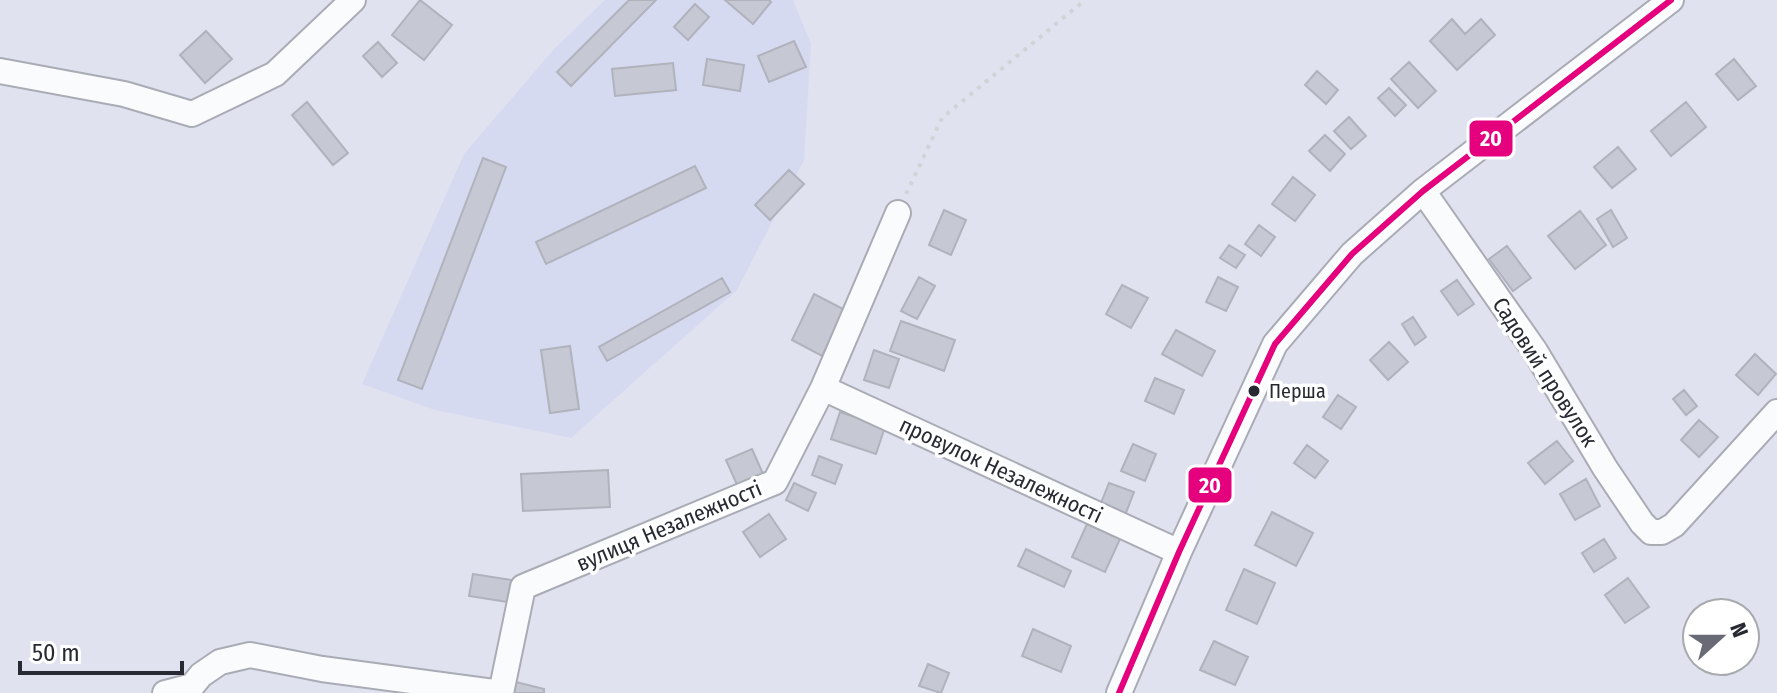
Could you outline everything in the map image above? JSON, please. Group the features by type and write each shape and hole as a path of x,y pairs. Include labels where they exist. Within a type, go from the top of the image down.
{"street":[{"path":"0,71 124,94 192,114 275,74 353,0"},
{"path":"1119,693 1179,552 1275,344 1352,254 1423,191 1671,0"},
{"name":"Садовий провулок","path":"1423,191 1535,351 1605,468 1651,532 1662,532 1674,525 1777,412"},
{"name":"вулиця Незалежності","path":"501,693 523,587 775,482 823,388 898,213"},
{"name":"провулок Незалежності","path":"823,388 1179,552"},
{"path":"165,693 193,690 201,675 220,662 250,655 322,669 501,693"}],"path":[{"path":"898,213 942,118 1085,0"}],"shaded area":[{"path":"605,0 793,0 811,44 804,160 737,290 571,438 435,410 362,384 464,154 554,49"}],"building":[{"path":"420,0 452,25 424,60 392,35"},
{"path":"629,0 656,0 571,86 557,72"},
{"path":"725,0 769,0 771,2 753,24"},
{"path":"695,4 709,17 688,40 674,27"},
{"path":"1452,19 1465,34 1481,19 1495,35 1457,70 1430,41"},
{"path":"206,31 232,59 205,83 180,55"},
{"path":"794,41 806,67 769,82 758,56"},
{"path":"378,42 397,63 382,77 363,56"},
{"path":"707,59 744,65 740,91 703,85"},
{"path":"1734,59 1756,86 1738,100 1716,74"},
{"path":"1409,62 1436,91 1418,108 1391,79"},
{"path":"673,63 676,90 615,96 612,69"},
{"path":"1317,71 1338,90 1326,104 1305,85"},
{"path":"1389,88 1406,105 1395,116 1378,98"},
{"path":"307,102 348,153 333,165 292,115"},
{"path":"1686,102 1706,127 1671,156 1651,131"},
{"path":"1349,117 1366,136 1351,149 1334,131"},
{"path":"1325,135 1345,154 1330,171 1309,151"},
{"path":"1618,147 1636,169 1612,188 1594,167"},
{"path":"483,158 506,167 422,389 398,380"},
{"path":"695,166 706,188 546,264 536,242"},
{"path":"789,170 804,184 770,220 755,205"},
{"path":"1293,177 1315,195 1295,221 1272,204"},
{"path":"944,210 966,220 951,255 929,245"},
{"path":"1611,210 1627,238 1613,247 1597,219"},
{"path":"1580,211 1606,245 1575,269 1548,236"},
{"path":"1259,225 1275,237 1261,256 1245,244"},
{"path":"1229,245 1245,255 1236,268 1220,258"},
{"path":"1507,246 1531,278 1513,291 1489,259"},
{"path":"919,277 935,286 917,319 901,311"},
{"path":"1218,277 1238,287 1226,311 1206,302"},
{"path":"722,278 730,292 607,361 599,347"},
{"path":"1457,280 1474,304 1458,315 1441,291"},
{"path":"1122,285 1148,298 1131,328 1106,314"},
{"path":"814,294 845,310 822,356 792,340"},
{"path":"1413,317 1426,337 1415,345 1402,324"},
{"path":"901,321 955,340 944,371 890,351"},
{"path":"1176,330 1215,351 1202,376 1162,354"},
{"path":"1389,342 1408,362 1388,380 1370,360"},
{"path":"570,346 579,409 550,413 541,350"},
{"path":"874,350 899,359 889,388 864,380"},
{"path":"1755,354 1776,374 1758,395 1736,375"},
{"path":"1155,378 1184,390 1174,414 1145,401"},
{"path":"1684,390 1697,406 1686,415 1673,399"},
{"path":"1338,395 1356,407 1341,429 1323,417"},
{"path":"840,412 885,427 876,454 831,439"},
{"path":"1699,420 1718,437 1699,457 1681,440"},
{"path":"1557,441 1573,461 1545,484 1528,463"},
{"path":"1133,444 1156,454 1145,481 1121,471"},
{"path":"1307,445 1328,461 1315,478 1294,463"},
{"path":"752,449 764,476 738,487 726,460"},
{"path":"819,456 842,465 835,484 812,475"},
{"path":"608,470 610,507 523,511 521,474"},
{"path":"1586,479 1600,506 1575,520 1560,494"},
{"path":"794,483 816,493 808,511 786,500"},
{"path":"1109,483 1134,492 1124,518 1099,508"},
{"path":"1272,512 1313,533 1296,566 1255,545"},
{"path":"769,514 786,539 760,557 743,532"},
{"path":"1087,524 1120,539 1105,572 1072,557"},
{"path":"1604,539 1616,558 1594,572 1582,553"},
{"path":"1026,549 1071,571 1064,587 1018,566"},
{"path":"1244,569 1275,583 1257,624 1226,610"},
{"path":"473,574 511,580 508,602 469,596"},
{"path":"1628,578 1649,607 1625,623 1605,595"},
{"path":"1033,629 1071,646 1061,672 1022,656"},
{"path":"1214,641 1248,657 1235,685 1200,670"},
{"path":"928,664 949,673 941,693 919,686"},
{"path":"516,682 544,689 544,693 513,693"}],"transit line":[{"name":"20","path":"1119,693 1179,552 1275,344 1352,254 1423,191 1671,0"}],"place":[{"name":"Перша","path":"1254,391"}]}
